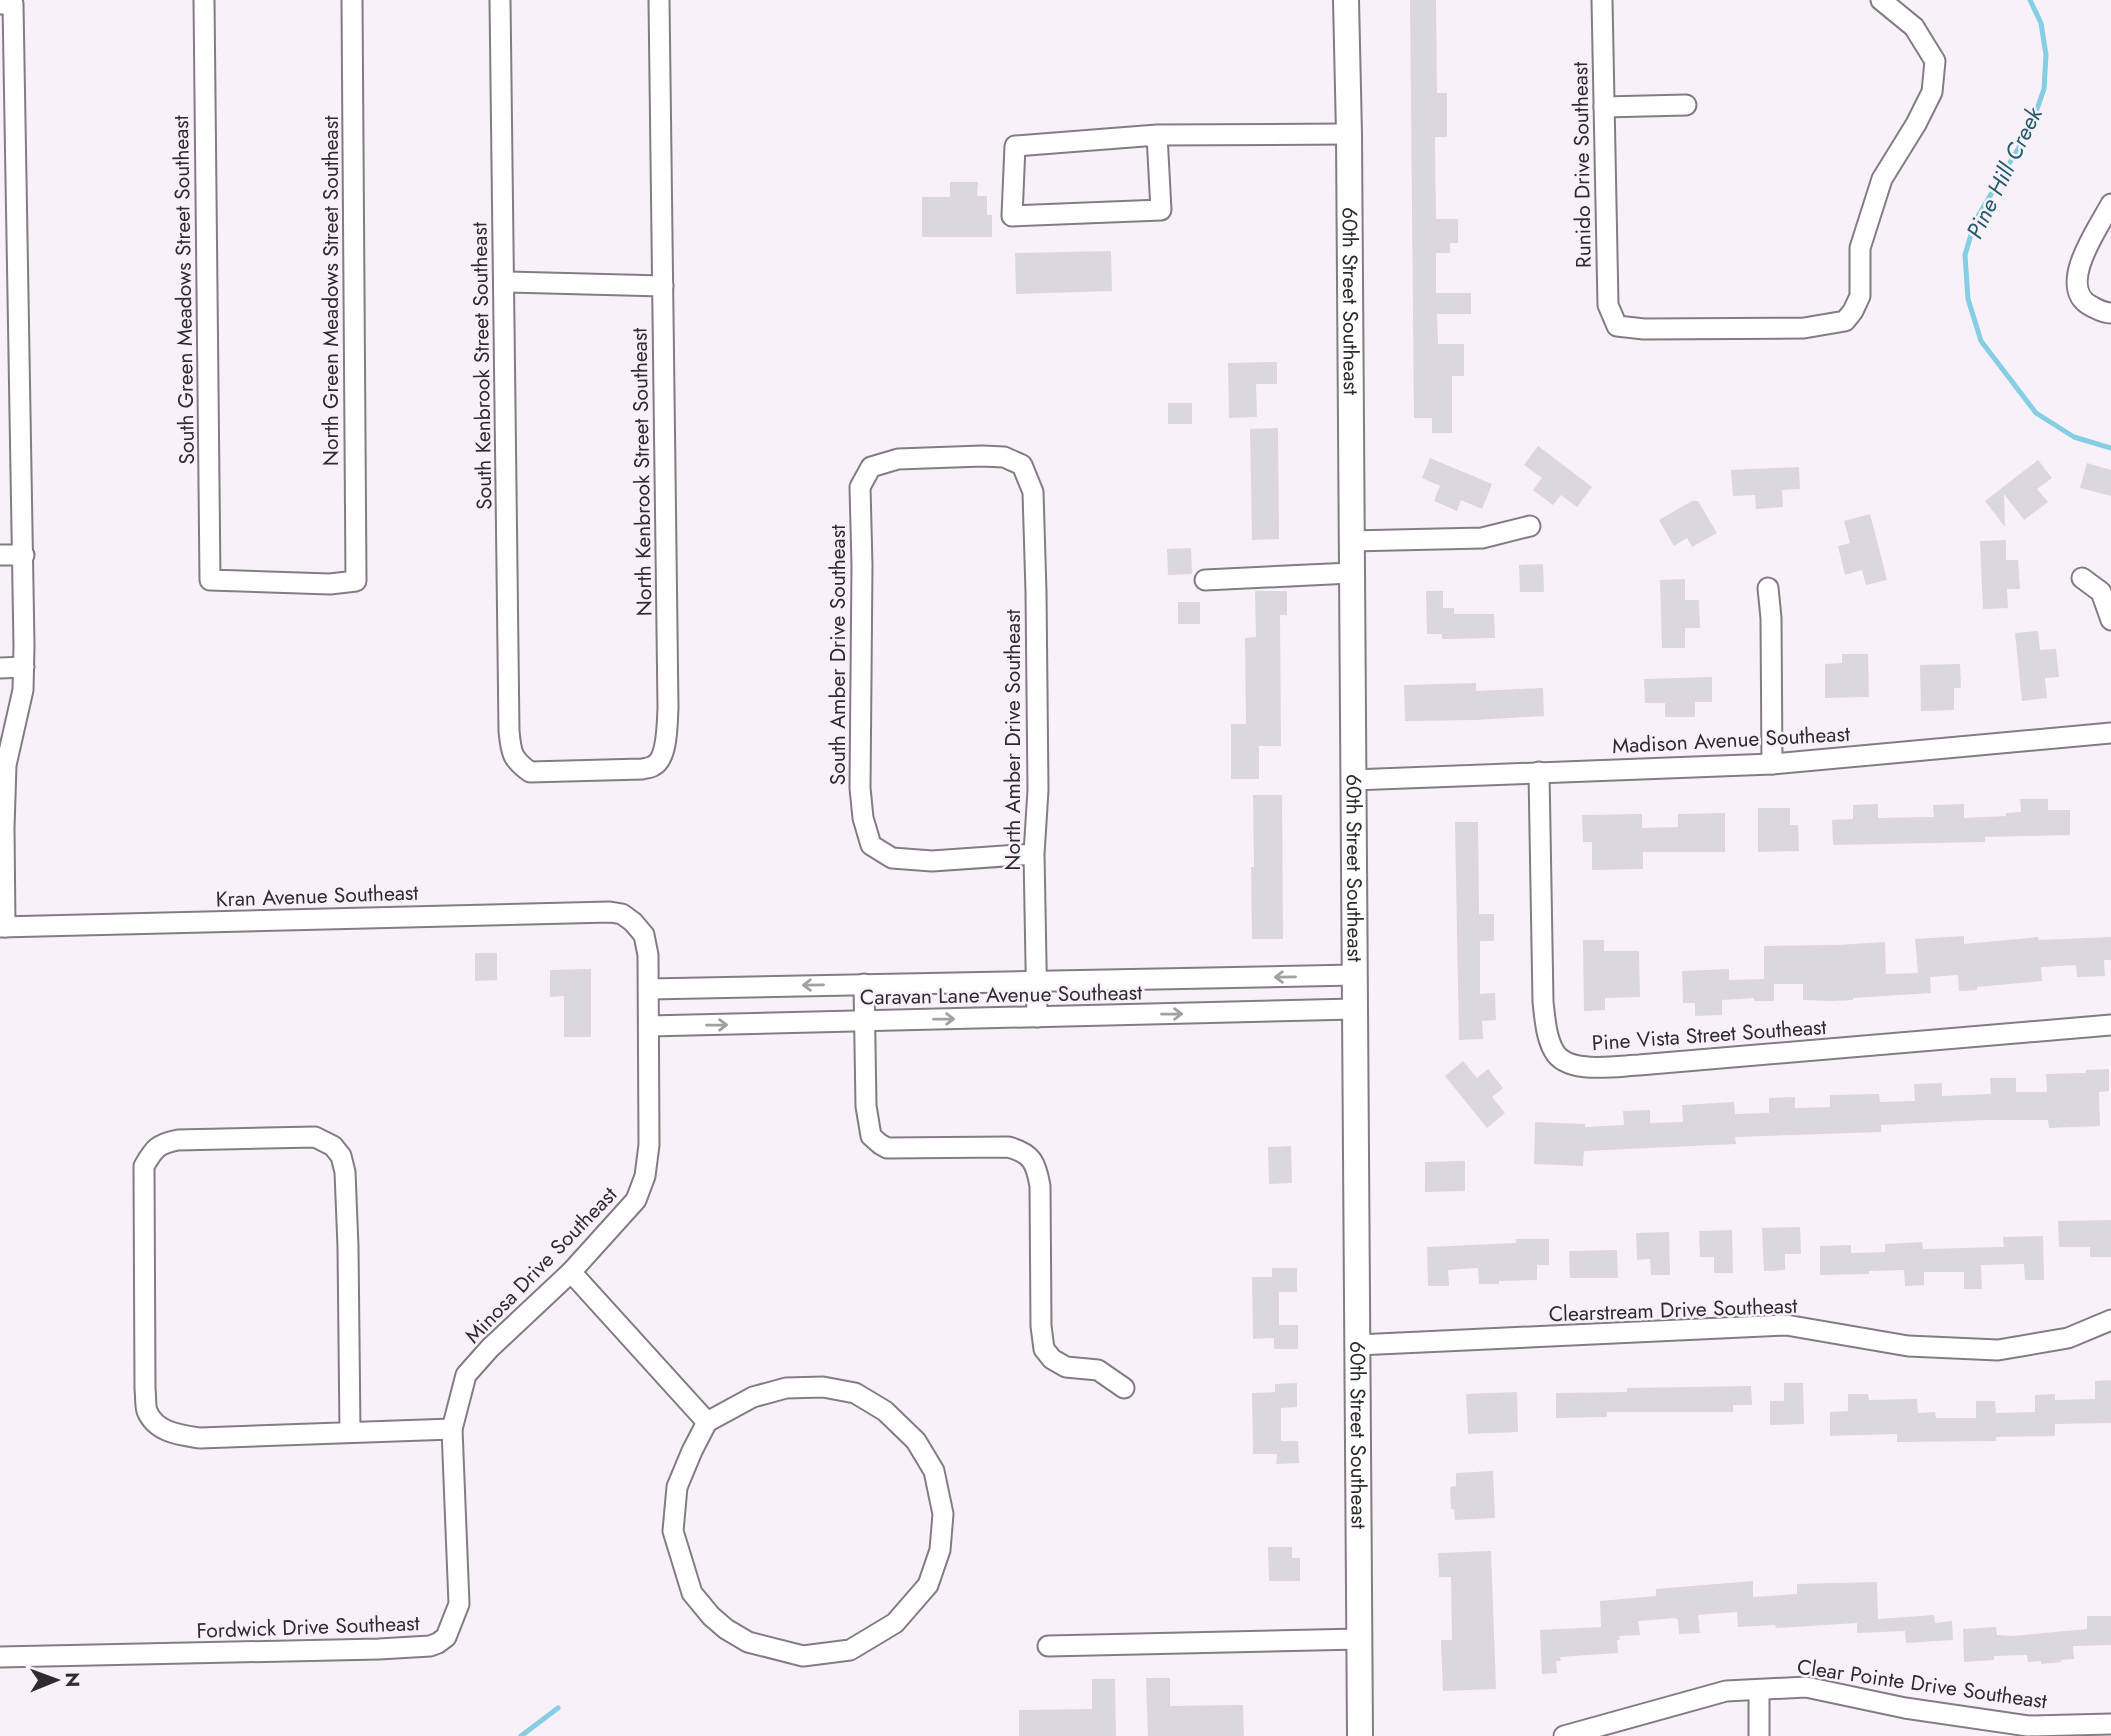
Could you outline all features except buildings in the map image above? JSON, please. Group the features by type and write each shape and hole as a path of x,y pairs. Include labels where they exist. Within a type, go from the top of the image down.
{"main road":[{"name":"60th Street Southeast","path":"1346,0 1360,1736"}],"street":[{"name":"South Green Meadows Street Southeast","path":"204,0 210,580 330,584 356,581"},
{"name":"North Green Meadows Street Southeast","path":"352,0 356,581"},
{"name":"South Kenbrook Street Southeast","path":"500,0 509,731"},
{"name":"North Kenbrook Street Southeast","path":"509,731 510,749 516,762 530,772 642,769 654,766 661,760 665,744 668,708 659,0"},
{"name":"Runido Drive Southeast","path":"1602,0 1608,305 1617,326 1644,329 1804,328 1845,321 1853,311 1860,296 1860,248 1882,179 1932,92 1935,61 1914,27 1881,0"},
{"path":"2,927 6,765 23,690 24,667 24,555 7,4"},
{"path":"1604,107 1686,105"},
{"path":"1157,135 1161,210 1012,216 1015,146 1157,135 1349,134"},
{"path":"2111,204 2081,258 2076,278 2078,292 2086,304 2111,313"},
{"path":"504,282 663,286"},
{"name":"North Amber Drive Southeast","path":"871,467 898,459 1004,457 1022,465 1033,492 1038,790 1034,854 1037,1017"},
{"name":"South Amber Drive Southeast","path":"871,467 860,487 860,788 863,818 871,845 892,858 932,861 1034,854"},
{"path":"1351,541 1482,538 1530,526"},
{"path":"0,555 24,555"},
{"path":"1205,580 1351,573"},
{"path":"2082,578 2101,592 2111,620"},
{"path":"1768,588 1771,618 1772,764"},
{"path":"0,668 24,667"},
{"name":"Madison Avenue Southeast","path":"1352,780 1772,764 2111,733"},
{"name":"Pine Vista Street Southeast","path":"1539,772 1543,1002 1548,1035 1555,1055 1574,1066 1653,1064 2111,1025"},
{"name":"Kran Avenue Southeast","path":"2,927 574,912 622,914 633,922"},
{"name":"Minosa Drive Southeast","path":"452,1429 466,1376 490,1348 571,1272 636,1200 645,1176 649,1144 648,955 644,935 633,922"},
{"name":"Caravan Lane Avenue Southeast","path":"649,989 1354,975"},
{"path":"864,984 866,1106 871,1136 887,1148 1008,1147 1020,1150 1031,1158 1037,1169 1040,1186 1041,1326 1044,1349 1052,1359 1066,1367 1098,1370 1124,1388"},
{"name":"Caravan Lane Avenue Southeast","path":"649,1026 1354,1009"},
{"path":"350,1432 348,1247 345,1172 341,1156 333,1146 315,1137 164,1142 153,1150 144,1166 145,1389 147,1411 156,1424 174,1435 200,1438 452,1429"},
{"path":"571,1272 707,1422"},
{"name":"Clearstream Drive Southeast","path":"1357,1345 1787,1325 1908,1346 1998,1350 2068,1338 2111,1320"},
{"path":"823,1387 855,1393 885,1411 916,1441 934,1471 943,1514 940,1549 928,1585 895,1623 850,1650 803,1656 748,1642 711,1616 692,1593 673,1531 677,1487 707,1422 753,1398 786,1388 823,1387"},
{"name":"Fordwick Drive Southeast","path":"0,1657 379,1649 439,1643 446,1637 459,1604 452,1429"},
{"path":"1048,1646 1359,1639"},
{"name":"Clear Pointe Drive Southeast","path":"1564,1736 1726,1691 1806,1687 1905,1708 2028,1726 2111,1724"},
{"path":"1759,1690 1759,1736"}],"waterway":[{"name":"Pine Hill Creek","path":"2030,0 2041,23 2046,55 2044,89 2030,129 1975,221 1965,255 1968,299 1981,341 2036,413 2074,437 2111,448"},
{"path":"521,1736 558,1708"}]}
